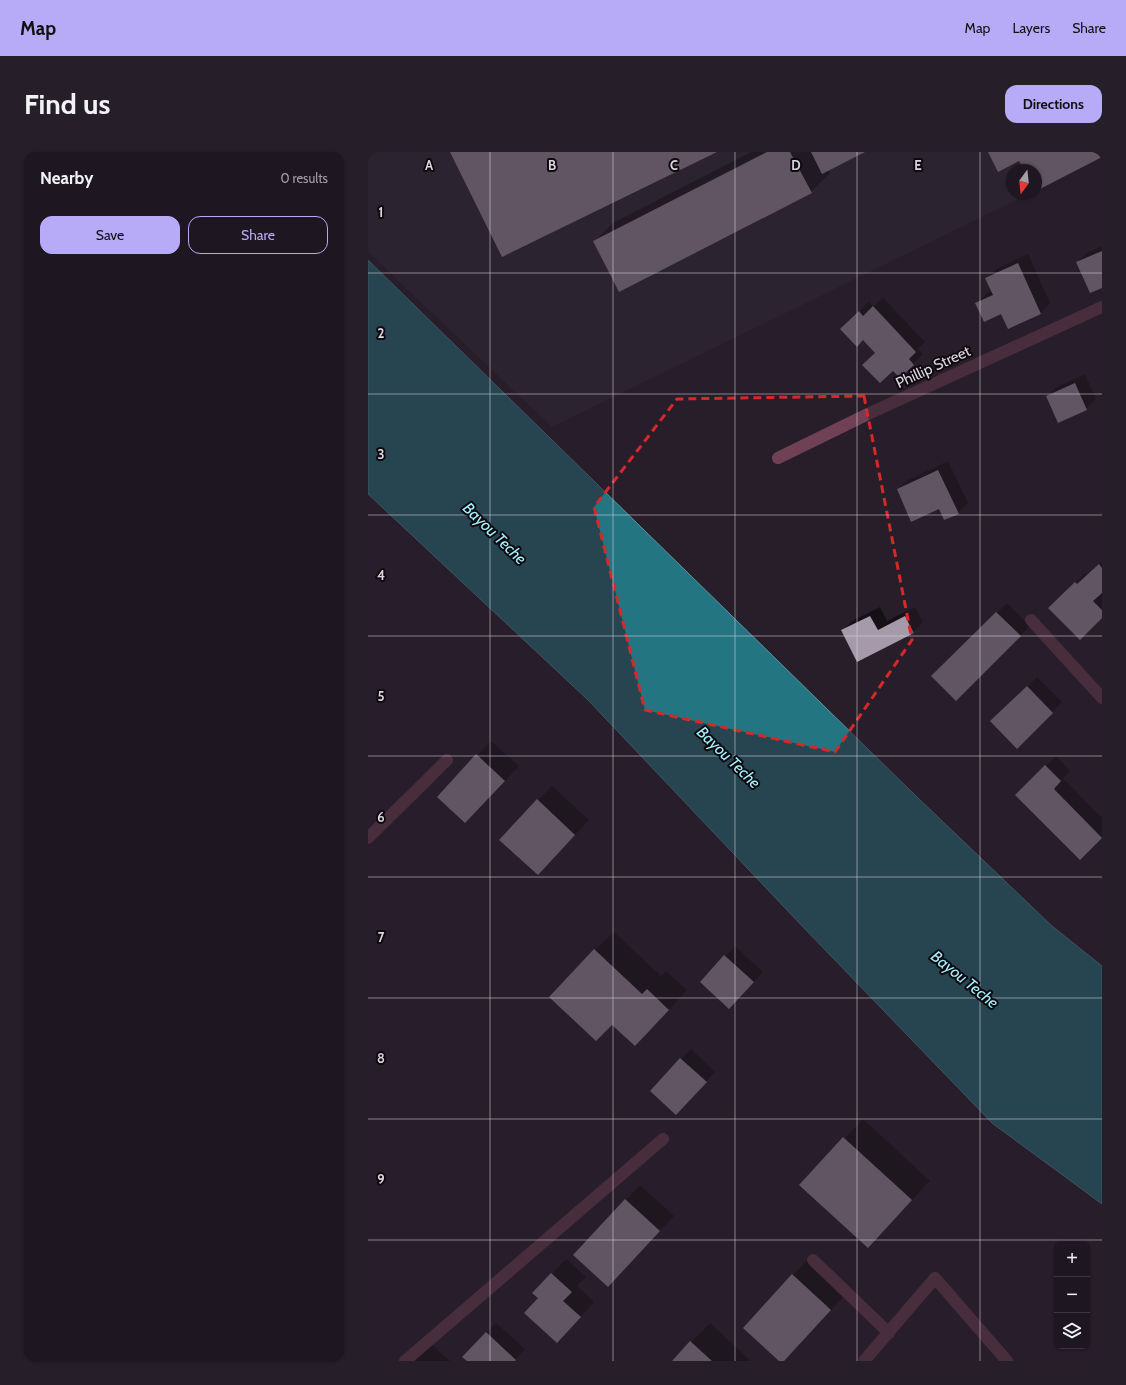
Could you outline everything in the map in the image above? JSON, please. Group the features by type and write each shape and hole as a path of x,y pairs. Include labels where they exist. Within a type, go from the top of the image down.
{"street":[{"name":"Phillip Street","path":"778,458 870,413 1102,307"},
{"path":"1031,620 1102,698"},
{"path":"368,838 447,760"},
{"path":"405,1361 663,1139"},
{"path":"813,1260 889,1333"},
{"path":"864,1361 935,1278 1007,1361"}],"highlighted area":[{"path":"864,396 912,640 835,752 645,710 594,507 677,399"}],"shaded area":[{"path":"368,152 1102,152 1102,158 1042,188 1042,164 1006,164 1006,200 1017,200 552,427 368,252"}],"water":[{"name":"Bayou Teche","path":"368,260 915,795 1052,926 1102,966 1102,1204 992,1123 804,928 588,700 368,494"}],"building":[{"path":"450,152 717,152 502,257"},
{"path":"767,152 790,152 812,193 619,292 593,241"},
{"path":"811,152 865,152 822,174"},
{"path":"988,152 1102,152 1102,157 1042,188 1042,164 1021,164 1019,161 1013,164 1006,164 1006,168 998,172"},
{"path":"1102,251 1102,288 1090,293 1076,262"},
{"path":"1018,263 1041,314 1008,329 1001,314 984,322 975,303 993,295 985,278"},
{"path":"873,306 916,352 909,359 914,365 900,378 893,371 880,383 862,365 875,353 863,340 857,347 840,329 859,311 863,316"},
{"path":"1075,383 1087,410 1058,423 1046,396"},
{"path":"938,470 959,514 944,520 939,509 911,522 897,489"},
{"path":"1099,564 1102,568 1102,593 1093,601 1102,610 1102,618 1080,640 1048,608 1075,582 1077,584"},
{"path":"996,612 1021,636 956,701 931,676"},
{"path":"870,616 878,630 905,616 914,633 857,662 841,630"},
{"path":"1027,686 1053,713 1017,749 990,721"},
{"path":"476,754 505,781 465,823 437,797"},
{"path":"1045,765 1061,781 1054,789 1102,838 1080,860 1015,795"},
{"path":"537,799 575,835 538,875 499,840"},
{"path":"594,949 642,994 647,989 669,1010 635,1046 612,1025 596,1041 549,997"},
{"path":"724,955 754,982 729,1009 700,982"},
{"path":"680,1058 707,1082 676,1115 650,1091"},
{"path":"843,1137 912,1200 868,1248 799,1185"},
{"path":"625,1199 660,1231 608,1287 573,1255"},
{"path":"551,1273 572,1292 563,1301 581,1317 557,1343 524,1313 538,1298 532,1293"},
{"path":"792,1274 831,1310 784,1361 779,1361 743,1328"},
{"path":"486,1332 516,1360 467,1361 462,1357"},
{"path":"690,1341 712,1361 672,1361"}]}
